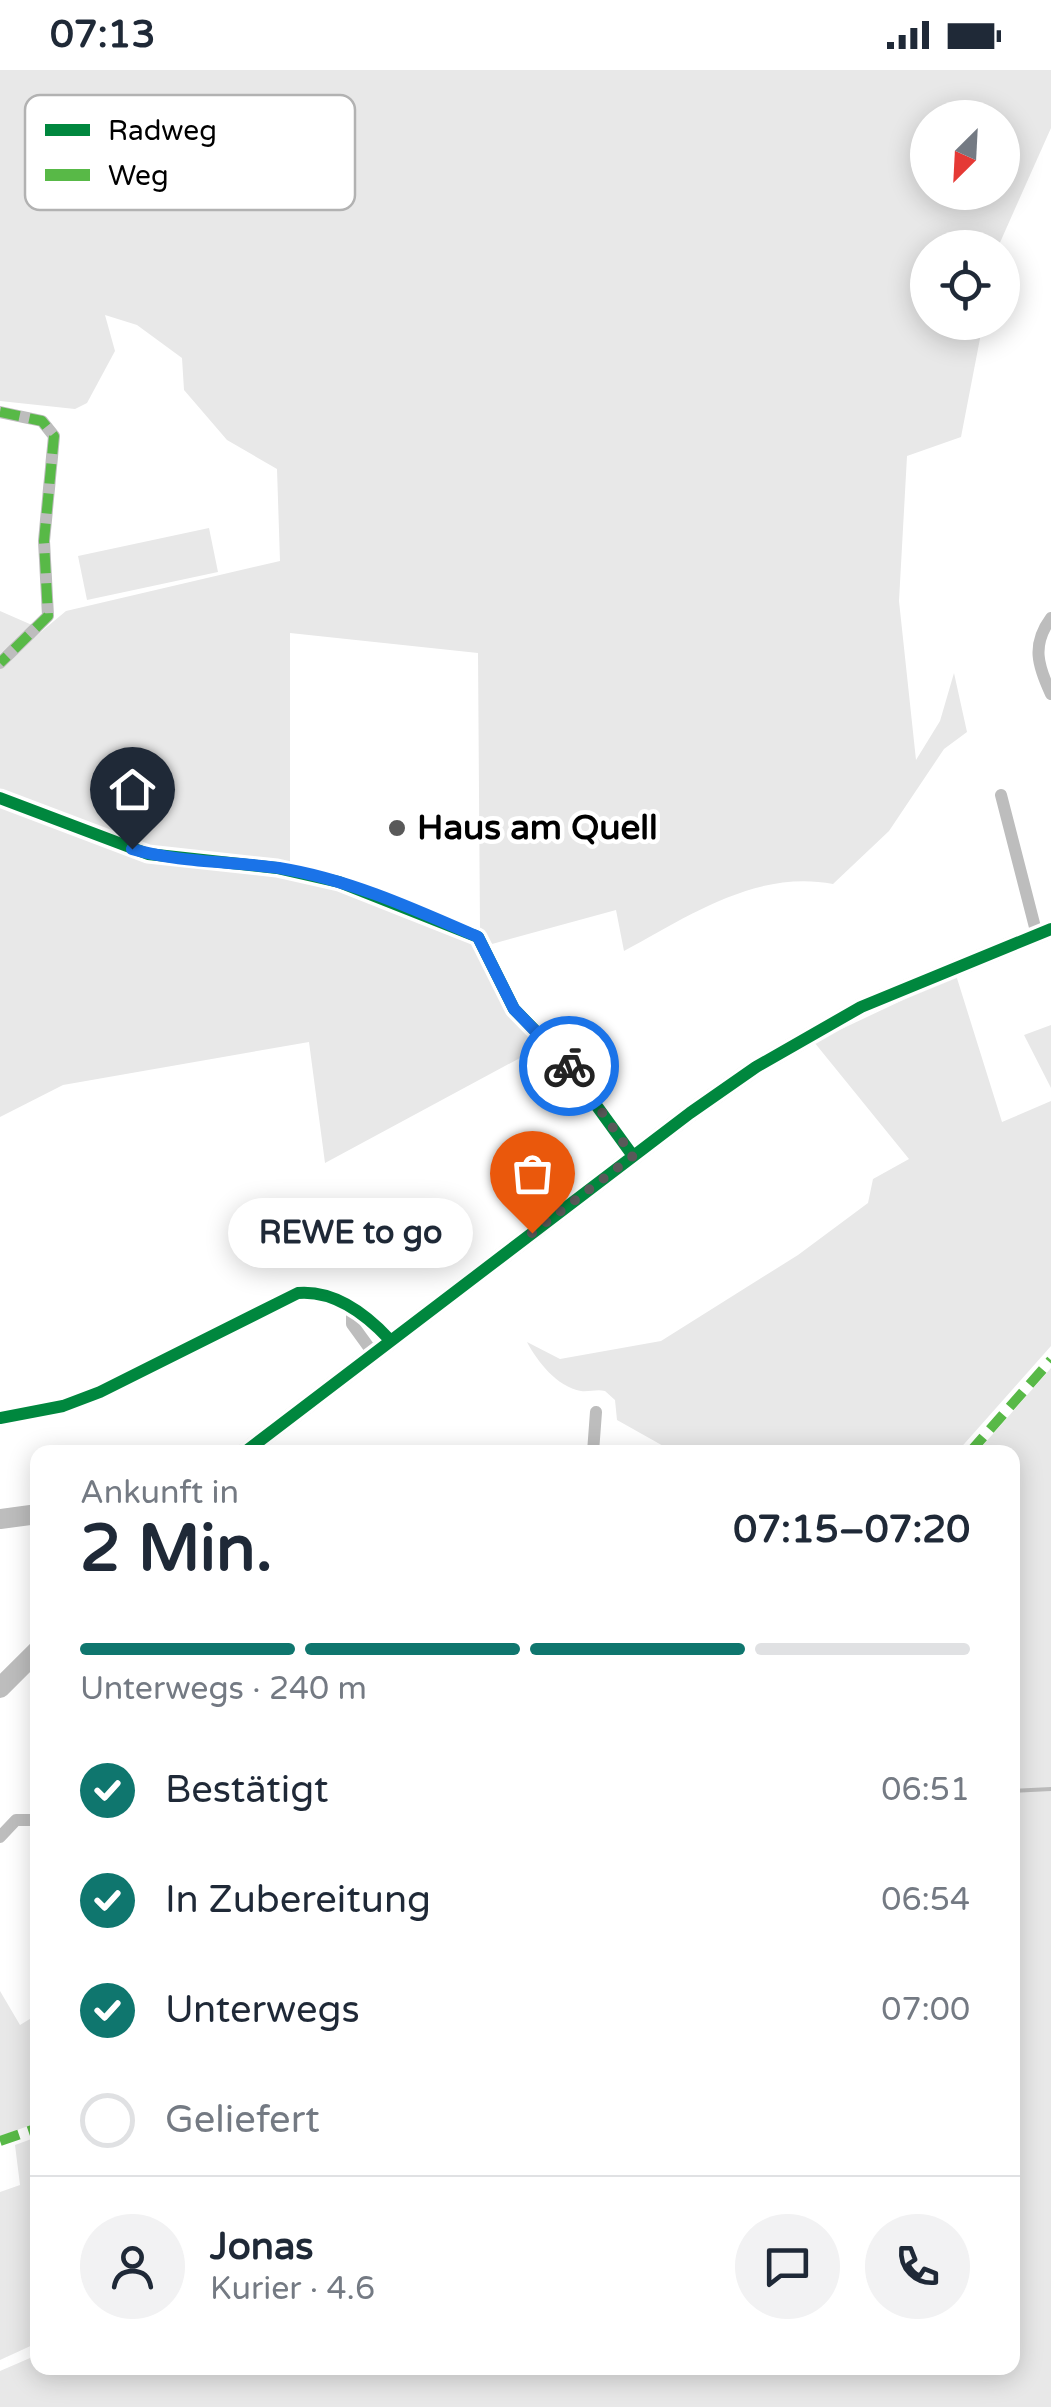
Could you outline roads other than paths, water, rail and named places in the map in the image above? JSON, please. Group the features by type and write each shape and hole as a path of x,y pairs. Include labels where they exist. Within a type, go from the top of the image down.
{"main road":[{"path":"253,1445 756,1067 824,1027 914,983 1044,932"},
{"path":"0,1519 30,1515"},
{"path":"0,1688 30,1658"}],"street":[{"path":"0,412 42,420 54,436 44,541 48,616 0,663"},
{"path":"1051,618 1036,650 1051,694"},
{"path":"1000,795 1044,932"},
{"path":"0,798 148,854 277,868 338,882 478,937 514,1009 558,1053 633,1156"},
{"path":"0,1418 63,1406 100,1392 298,1293 321,1293 368,1316 390,1340"},
{"path":"352,1309 352,1324 373,1353"},
{"path":"594,1445 596,1412"},
{"path":"0,1837 16,1820 30,1820"}],"waterway":[{"path":"1020,1791 1051,1789"}],"place":[{"name":"Haus am Quell","path":"397,828"},
{"name":"REWE to go","path":"532,1233"}]}
